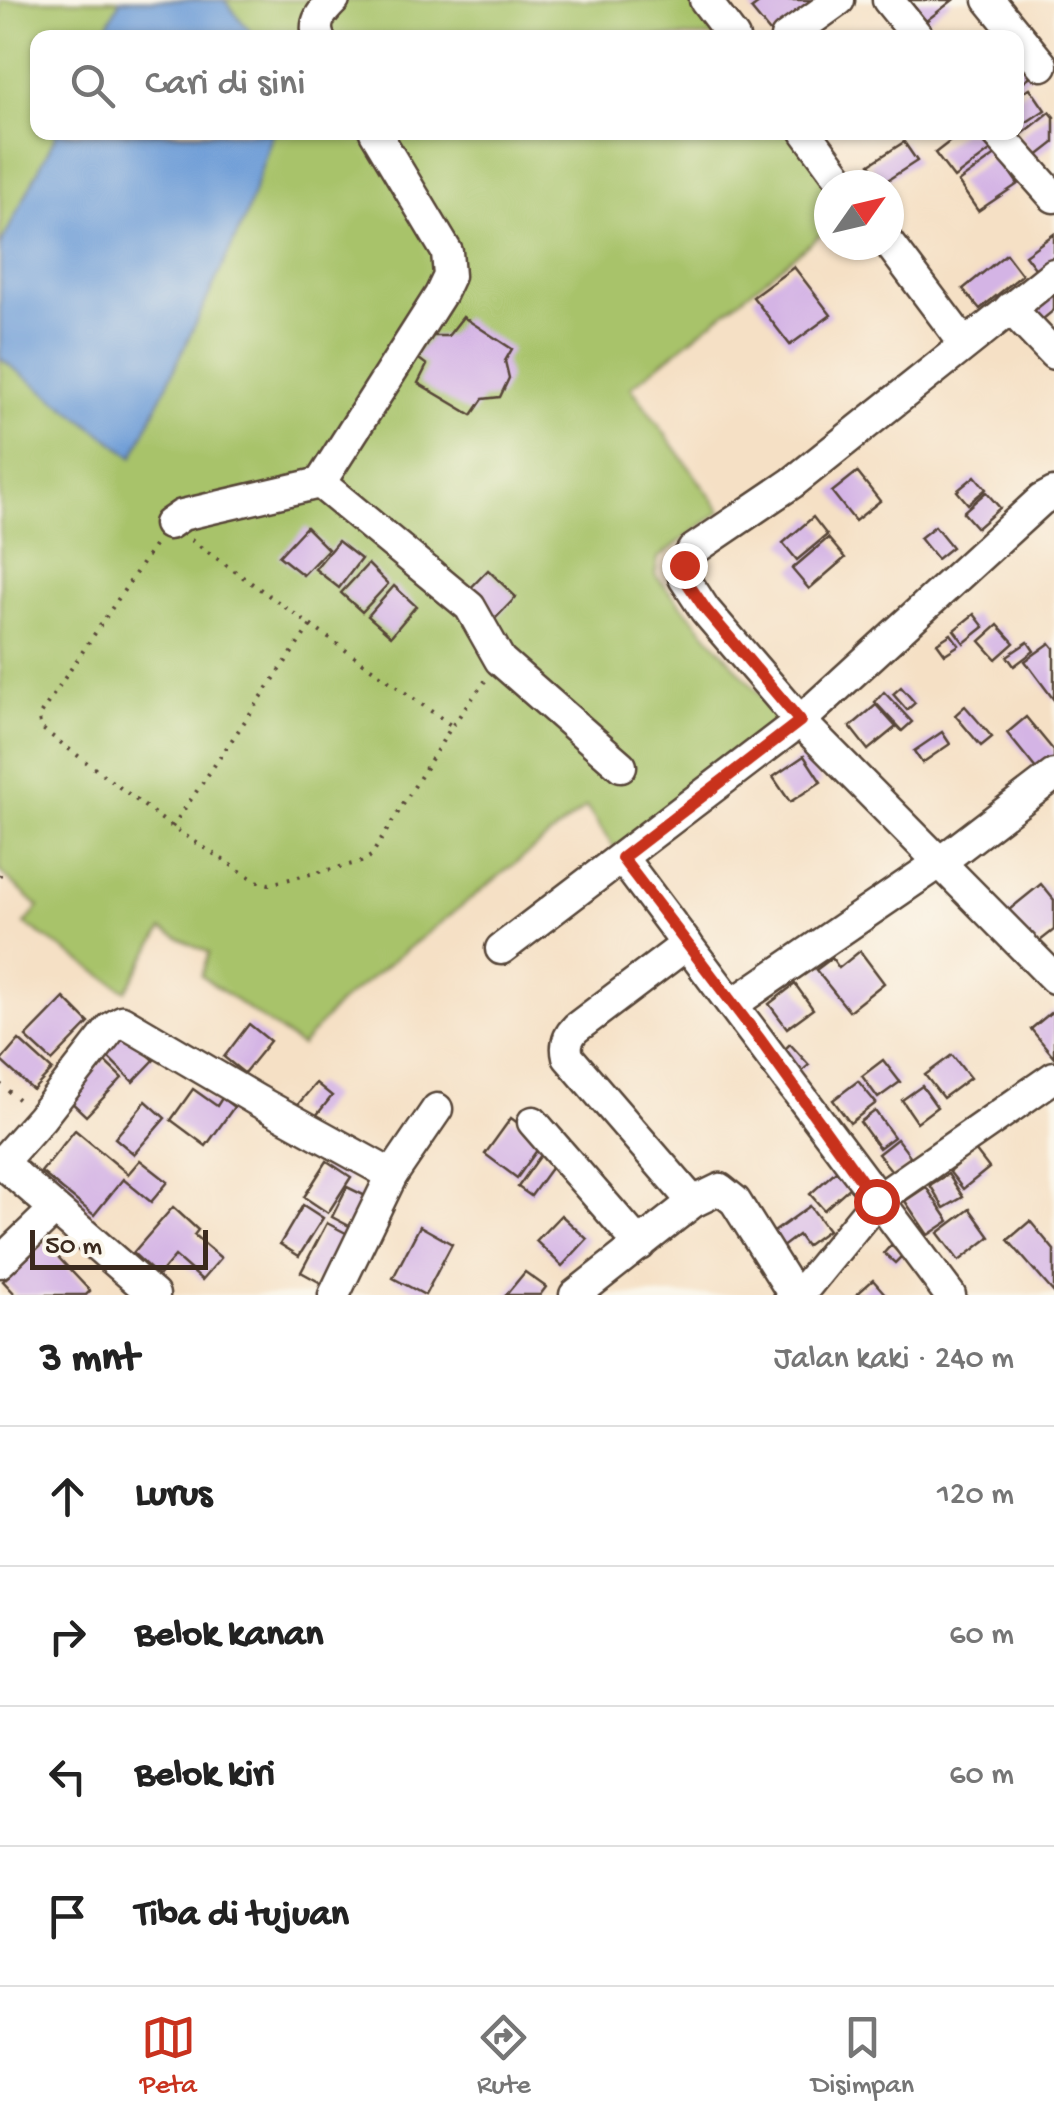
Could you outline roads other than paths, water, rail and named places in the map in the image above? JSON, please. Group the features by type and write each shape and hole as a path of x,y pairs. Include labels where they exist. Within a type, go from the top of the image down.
{"street":[{"path":"316,30 321,14 334,0"},
{"path":"705,0 728,30"},
{"path":"797,30 839,0"},
{"path":"888,0 912,30"},
{"path":"989,0 1013,30"},
{"path":"1024,43 1042,65"},
{"path":"169,524 182,515 320,484 449,276 446,252 379,140"},
{"path":"812,140 834,170"},
{"path":"1003,140 1054,198"},
{"path":"902,260 964,342"},
{"path":"1053,974 800,721 706,610 684,578 684,565 693,550 792,482 1054,274"},
{"path":"1010,308 1054,354"},
{"path":"320,484 470,607 500,660 621,766"},
{"path":"501,949 800,721 1054,493"},
{"path":"733,1004 939,863 1054,775"},
{"path":"622,858 950,1295"},
{"path":"686,944 576,1028 566,1047 568,1058 694,1202"},
{"path":"154,1295 1,1162 111,1028 122,1021 392,1175"},
{"path":"575,1295 694,1202 720,1188 727,1192 796,1295 876,1201 1054,1077"},
{"path":"334,1295 392,1175 437,1109"},
{"path":"533,1122 640,1245"},
{"path":"0,1262 54,1210"}],"water":[{"path":"120,0 224,0 249,30 105,30"},
{"path":"53,140 271,140 245,218 133,457 0,358 0,246"}]}
